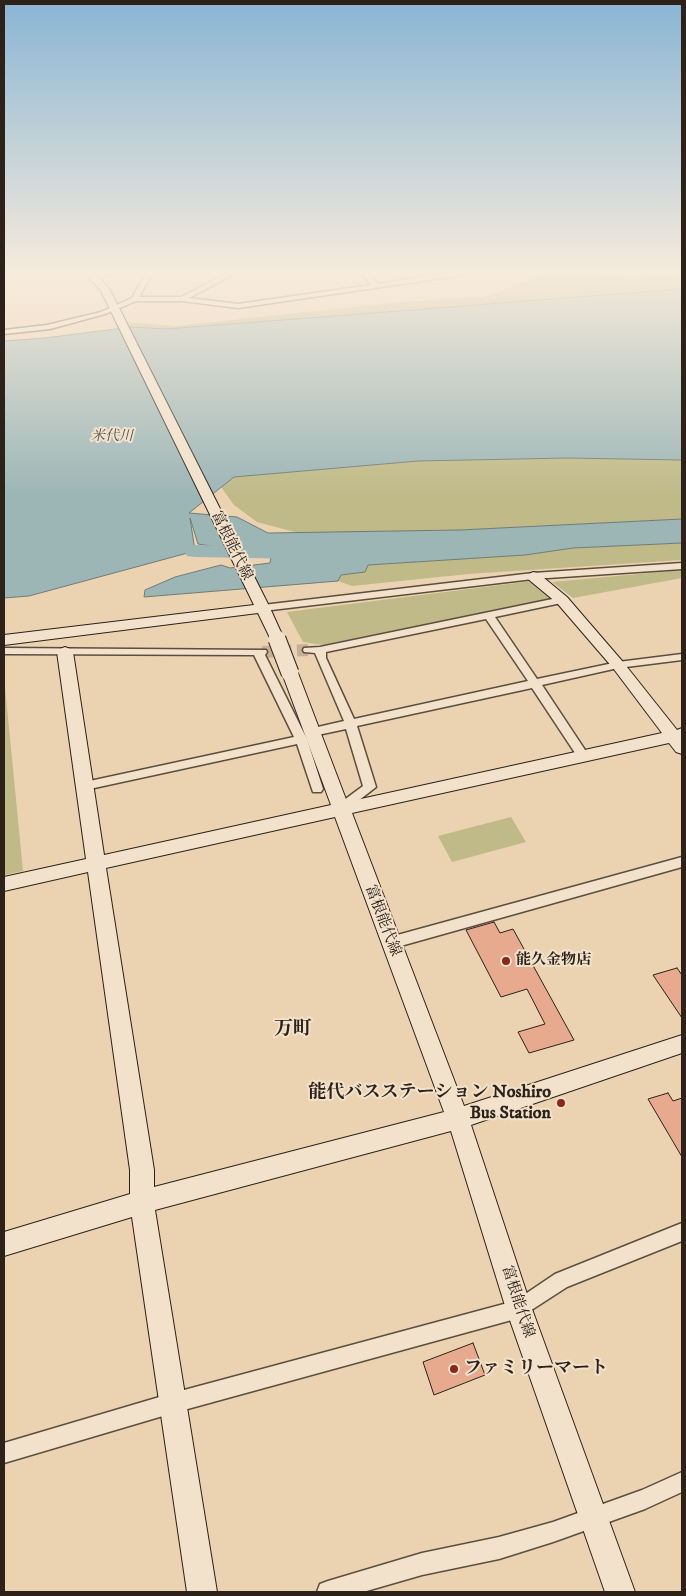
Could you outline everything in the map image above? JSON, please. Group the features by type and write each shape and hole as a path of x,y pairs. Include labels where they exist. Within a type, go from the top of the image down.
{"street":[{"name":"富根能代線","path":"134,347 260,603 290,673 307,736 340,809 458,1119 519,1309 620,1592"},
{"path":"4,640 260,603 533,576 682,566"},
{"path":"4,884 96,862 582,756 679,739 562,600 533,576"},
{"path":"340,809 370,788 351,725 321,658 314,650 562,600"},
{"path":"489,616 582,756"},
{"path":"4,651 260,652 307,736 317,789"},
{"path":"66,652 142,1170 142,1202 202,1592"},
{"path":"85,786 618,665 682,657"},
{"path":"390,943 682,862"},
{"path":"4,1244 142,1202 458,1119 682,1044"},
{"path":"4,1454 173,1403 519,1309 562,1280 682,1232"},
{"path":"328,1592 422,1564 499,1548 593,1519 682,1482"}],"shaded area":[{"path":"567,458 682,460 682,519 460,530 302,534 257,522 234,505 221,487 234,477 418,461"},
{"path":"682,543 682,560 468,574 352,586 338,581 340,575 365,572 368,565 525,555 573,548"},
{"path":"682,570 682,578 573,598 552,582"},
{"path":"532,581 553,600 323,645 303,642 287,612"},
{"path":"4,677 23,871 4,875"},
{"path":"511,817 526,842 452,862 438,836"}],"water":[{"name":"米代川","path":"4,347 682,347 682,460 567,458 418,461 234,477 189,513 237,517 268,533 460,530 682,519 682,543 573,548 525,555 368,565 365,572 341,575 338,581 144,597 145,590 175,577 221,565 230,568 270,563 271,557 263,549 217,547 198,544 190,518 195,551 29,596 4,598"}],"building":[{"name":"能久金物店","path":"494,922 500,933 513,929 574,1040 529,1053 518,1032 545,1024 527,989 501,997 466,930"},
{"path":"677,968 682,975 682,1018 653,975"},
{"path":"668,1093 673,1101 682,1098 682,1157 648,1099"},
{"name":"ファミリーマート","path":"473,1343 485,1375 434,1395 423,1362"}],"waterway":[{"path":"195,551 304,553"}],"tunnel":[{"path":"262,652 308,650"}],"place":[{"name":"能久金物店","path":"506,961"},
{"name":"能代バスステーション Noshiro Bus Station","path":"561,1103"},
{"name":"ファミリーマート","path":"454,1369"}],"district":[{"name":"万町","path":"293,1030"}]}
